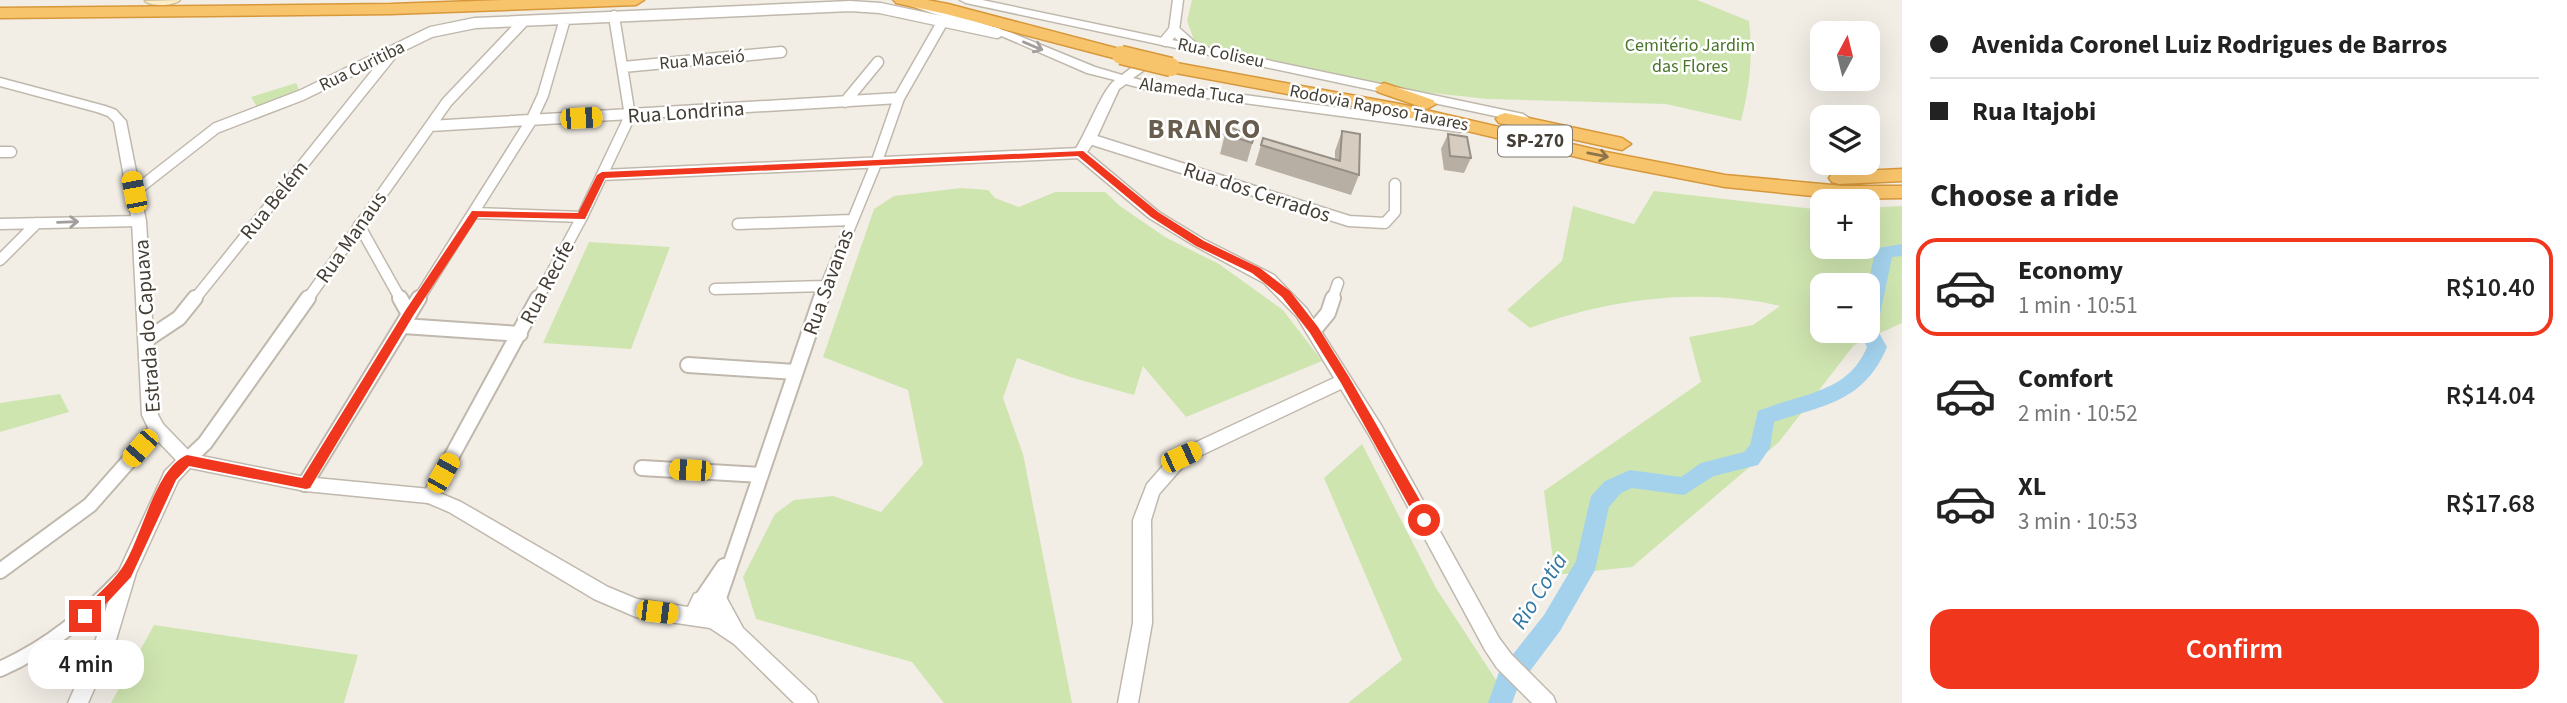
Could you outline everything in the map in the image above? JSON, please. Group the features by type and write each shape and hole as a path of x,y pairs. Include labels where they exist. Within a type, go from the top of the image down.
{"highway":[{"path":"0,2 329,0"},
{"path":"0,13 276,11 636,0"},
{"name":"Rodovia Raposo Tavares","path":"901,0 1562,130 1721,168 1767,176 1848,178 1902,175"},
{"name":"Rodovia Raposo Tavares","path":"957,0 1127,45"},
{"path":"536,5 608,10 614,13 614,16"},
{"path":"0,18 214,18 276,11"},
{"name":"Rodovia Raposo Tavares","path":"1181,54 1402,111 1753,186 1833,192 1902,192"},
{"path":"1384,88 1430,105"}],"main road":[{"path":"151,1 174,0"}],"street":[{"name":"Alameda Tuca","path":"901,0 1008,35 1122,83 1386,116 1511,136"},
{"name":"Rua Coliseu","path":"966,0 1127,45 1164,39 1181,54 1384,88 1507,114 1562,130"},
{"path":"1080,153 1122,83 1164,39 1178,0"},
{"name":"Alameda Tuca","path":"614,16 829,6 880,8 1008,35"},
{"path":"614,16 630,116"},
{"name":"Rua Curitiba","path":"134,192 216,128 302,95 447,26 614,16"},
{"path":"306,484 531,121 543,95 565,19"},
{"name":"Rua Manaus","path":"187,460 205,443 447,102 524,21"},
{"name":"Rua Savanas","path":"708,608 734,551 825,286 877,161 899,98 943,21"},
{"path":"936,33 974,28"},
{"path":"1091,70 1117,72 1130,66 1147,45 1142,39 1127,45"},
{"name":"Rua Belém","path":"146,340 179,318 393,52"},
{"name":"Rua Maceió","path":"623,66 780,52"},
{"path":"845,102 878,62"},
{"path":"1139,68 1146,80 1159,88"},
{"name":"Estrada do Capuava","path":"0,82 101,109 118,118 139,220 150,415 157,429 187,460"},
{"name":"Rua Londrina","path":"430,126 899,98"},
{"name":"Rua Recife","path":"430,496 582,217 630,116"},
{"name":"Rua dos Cerrados","path":"1090,139 1349,222 1385,223 1395,212 1395,184"},
{"path":"602,175 1080,153 1154,215 1269,279 1286,294 1314,330 1345,380 1485,632 1504,661 1540,698"},
{"path":"475,213 582,217"},
{"path":"0,224 139,220"},
{"path":"738,224 851,220"},
{"path":"0,260 37,223"},
{"path":"359,225 409,314"},
{"path":"1314,330 1328,313 1338,283"},
{"path":"715,289 825,286"},
{"path":"403,326 520,334"},
{"path":"688,365 796,372"},
{"path":"1128,703 1140,641 1143,598 1138,542 1152,489 1181,457 1345,380"},
{"path":"0,571 90,505 157,429"},
{"path":"78,703 106,640 127,573 171,476 187,460 306,484 430,496 455,506 601,593 636,608 708,608 808,703"},
{"path":"642,468 761,475"},
{"path":"0,669 50,645 72,628 127,573"}],"green space":[{"name":"Cemitério Jardim das Flores","path":"1192,0 1697,0 1749,21 1751,59 1747,96 1741,121 1666,104 1488,99 1394,89 1196,45 1187,21"},
{"path":"296,83 301,94 259,110 251,97"},
{"path":"961,188 988,190 995,198 1019,207 1055,192 1105,192 1120,206 1165,237 1219,264 1283,310 1322,361 1186,417 1143,366 1134,395 1070,377 1017,358 1003,398 1023,454 1072,703 944,703 912,662 756,619 743,577 775,514 794,500 833,496 881,512 923,464 908,390 823,357 874,209 894,196"},
{"path":"1654,191 1810,209 1810,259 1880,259 1880,207 1902,206 1902,323 1880,333 1880,273 1810,273 1810,343 1858,343 1854,345 1779,442 1632,567 1555,575 1544,491 1701,382 1689,337 1753,325 1780,306 1717,297 1654,299 1590,310 1530,328 1507,310 1562,261 1573,206 1634,224"},
{"path":"589,242 670,247 631,349 543,343"},
{"path":"60,394 69,412 0,432 0,403"},
{"path":"1362,444 1436,588 1511,703 1348,703 1402,660 1324,478"},
{"path":"154,625 358,655 344,703 111,703"}],"building":[{"path":"1232,128 1254,137 1252,143 1225,134"},
{"path":"1342,131 1360,134 1359,175 1261,145 1263,138 1340,161"},
{"path":"1448,134 1467,137 1471,158 1450,156"}],"waterway":[{"name":"Rio Cotia","path":"1500,703 1508,680 1552,623 1587,563 1599,503 1613,487 1630,479 1684,486 1708,469 1751,459 1760,448 1765,417 1822,400 1856,379 1865,370 1877,347 1868,329 1884,252 1902,250"}],"district":[{"name":"BRANCO","path":"1205,129"}],"route":[{"path":"85,616 127,573 171,476 187,460 306,484 409,314 475,213 582,217 602,175 1080,153 1154,215 1200,243 1256,270 1286,294 1303,313 1345,380 1424,520"}]}
